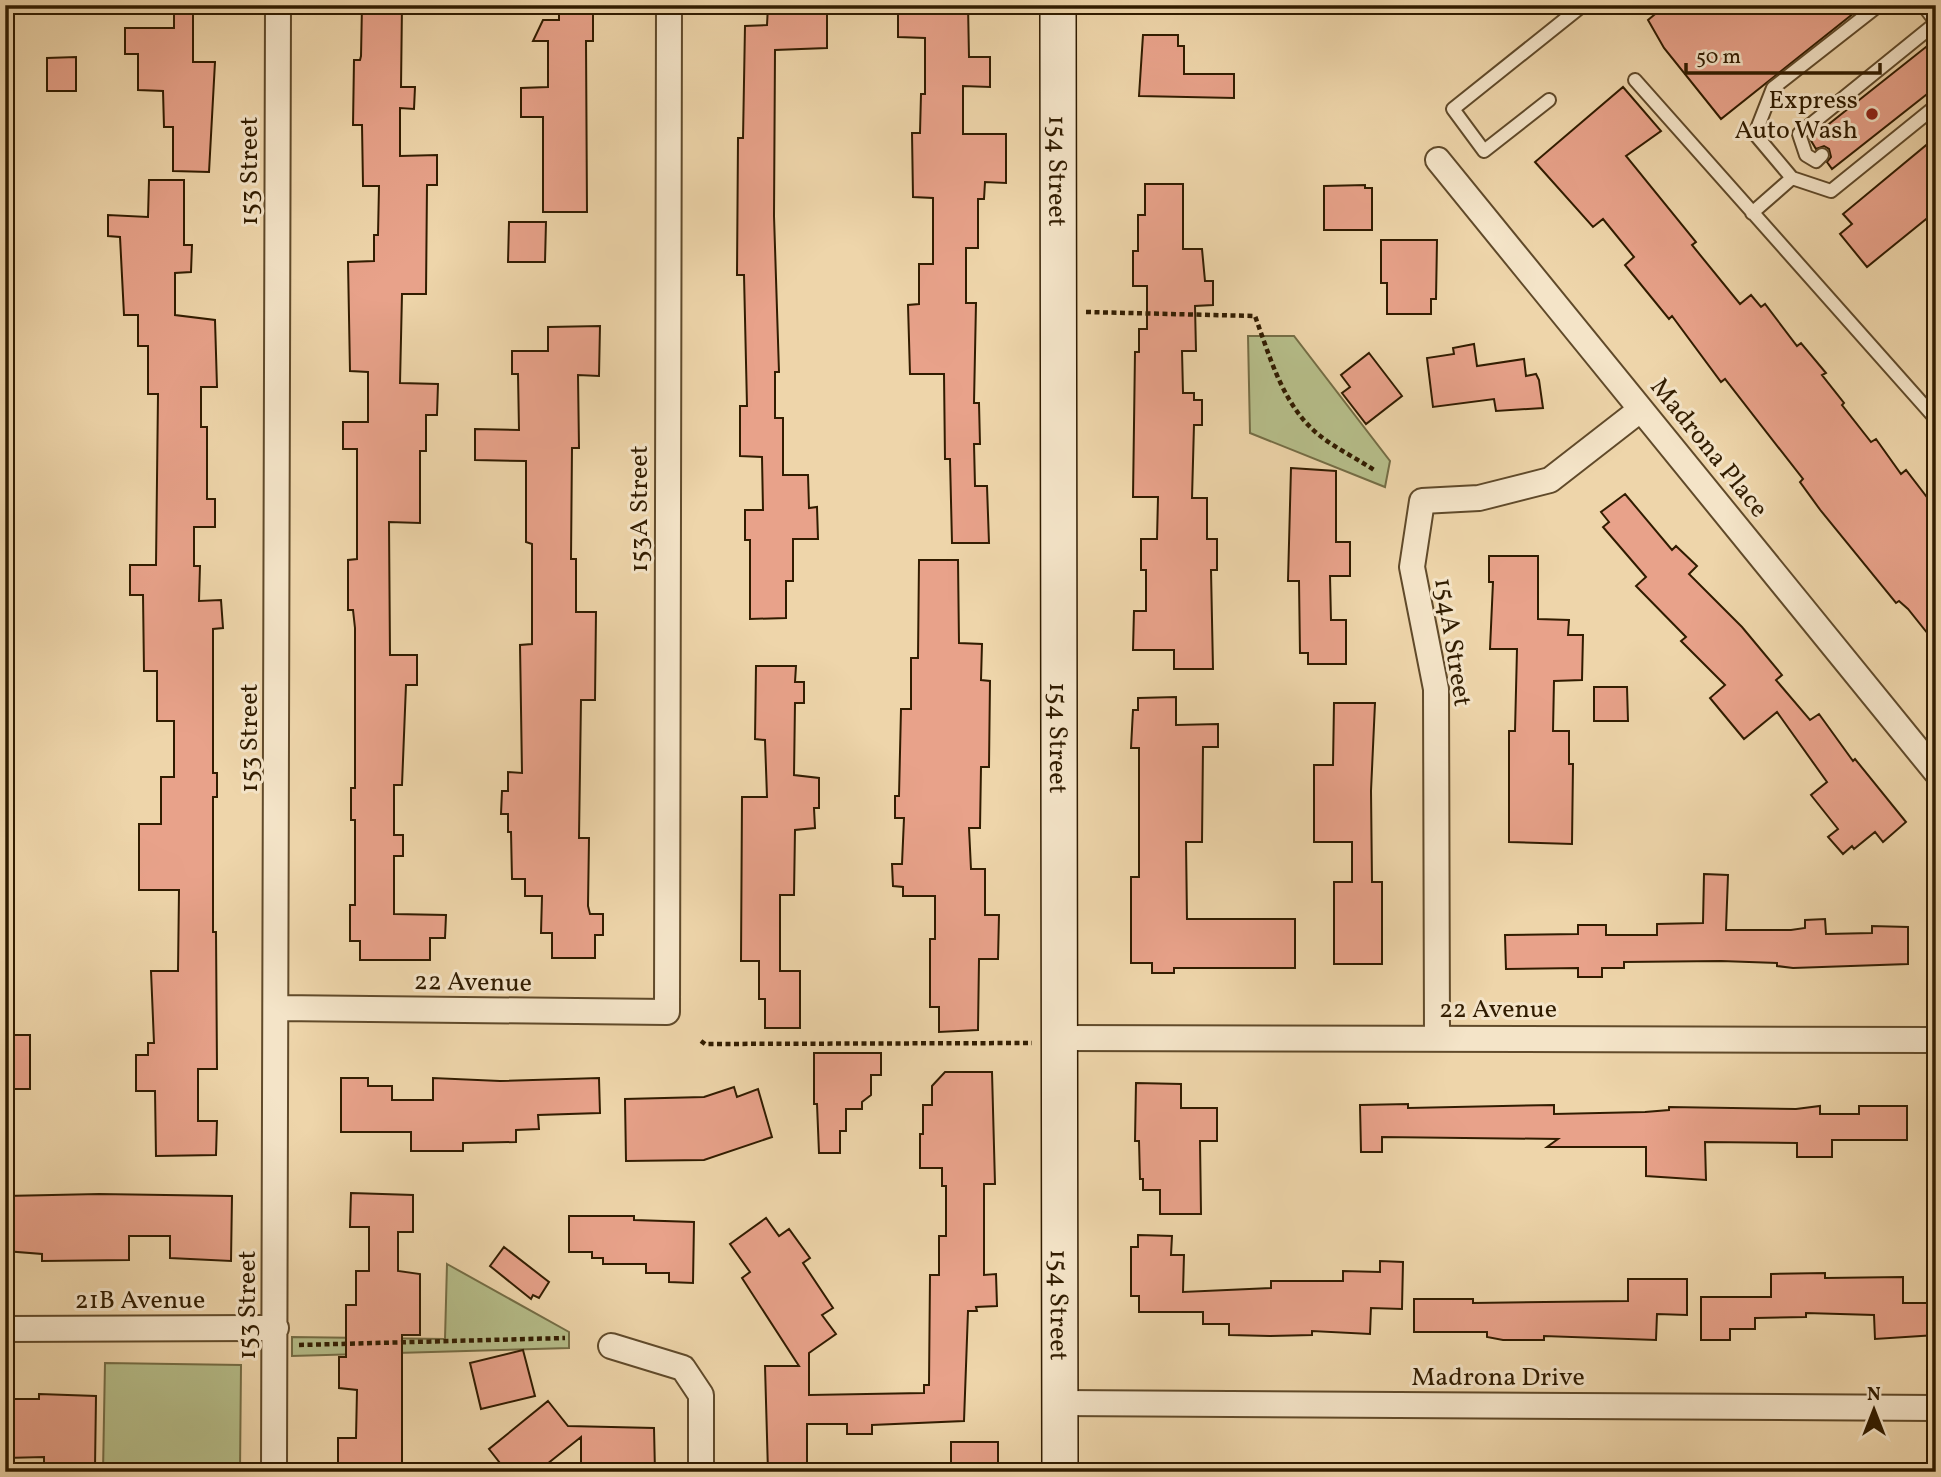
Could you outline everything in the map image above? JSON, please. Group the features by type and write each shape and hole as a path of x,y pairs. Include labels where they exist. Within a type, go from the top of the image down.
{"street":[{"name":"153 Street","path":"274,1472 278,1008 278,5"},
{"name":"153A Street","path":"667,1012 669,5"},
{"name":"154 Street","path":"1058,5 1048,1041 1060,1472"},
{"name":"Madrona Place","path":"1438,160 1936,772"},
{"name":"154A Street","path":"1437,1038 1436,689 1412,567 1422,501 1479,498 1550,480 1640,410"},
{"name":"22 Avenue","path":"278,1008 667,1012"},
{"name":"22 Avenue","path":"1048,1041 1437,1038 1936,1040"},
{"name":"21B Avenue","path":"5,1329 276,1328"},
{"path":"611,1346 683,1368 701,1395 701,1472"},
{"name":"Madrona Drive","path":"1060,1403 1936,1408"}],"lane":[{"path":"1549,100 1484,151 1453,109 1583,5"},
{"path":"1879,5 1773,88 1755,134 1793,178 1831,191 1936,106"},
{"path":"1822,155 1812,161 1806,155 1799,134 1936,23 1923,5"},
{"path":"1635,80 1936,418"},
{"path":"1752,213 1793,178"}],"path":[{"path":"1085,312 1255,316 1281,384 1299,414 1318,434 1374,470"},
{"path":"701,1041 705,1044 1048,1041"},
{"path":"294,1345 565,1338"}],"green space":[{"path":"1248,336 1294,336 1390,461 1385,487 1250,433"},
{"path":"447,1264 569,1332 569,1348 292,1356 292,1337 445,1339"},
{"path":"105,1363 241,1365 240,1472 103,1472"}],"building":[{"path":"174,5 193,5 193,62 215,62 209,172 173,171 173,127 164,127 163,91 138,90 138,54 125,54 125,28 174,28"},
{"path":"362,5 402,5 401,87 415,87 414,109 400,108 400,156 437,155 437,185 427,185 426,294 402,294 400,383 438,384 437,415 426,415 426,451 420,451 420,523 389,522 390,655 417,655 417,685 406,685 402,785 394,785 394,835 403,835 403,856 394,856 394,914 446,915 445,938 430,938 430,960 360,960 360,941 350,941 350,905 355,905 355,820 351,820 351,788 355,788 355,628 353,610 348,610 348,560 357,559 357,449 343,449 343,422 368,422 368,372 350,371 348,262 374,261 374,235 378,235 379,186 363,186 362,125 353,125 354,60 360,60 361,56"},
{"path":"559,5 593,5 593,41 586,41 587,212 543,212 543,117 521,117 521,88 548,87 548,41 533,41 543,20 559,20"},
{"path":"768,5 827,5 827,48 775,50 774,216 779,372 775,372 775,418 783,418 783,475 808,475 809,508 817,507 818,539 793,539 793,581 786,581 786,618 750,619 750,540 745,540 745,510 763,510 762,457 740,456 740,406 747,406 744,275 737,275 738,138 743,138 745,26 767,25"},
{"path":"898,5 968,5 969,57 990,57 990,87 963,86 963,134 1006,134 1006,183 985,182 984,199 978,199 978,248 966,248 966,303 976,303 974,403 979,403 980,444 974,444 975,486 987,486 989,543 952,543 950,459 945,459 944,374 910,374 908,305 919,304 919,264 933,264 933,198 913,197 912,133 920,133 921,94 925,94 925,38 898,37"},
{"path":"1666,5 1864,5 1721,119 1664,48 1648,20"},
{"path":"1143,35 1178,35 1178,46 1184,46 1184,74 1234,74 1234,98 1139,96"},
{"name":"Express Auto Wash","path":"1936,39 1936,87 1832,169 1827,162 1831,157 1829,149 1824,146 1816,149 1810,139"},
{"path":"76,57 76,91 47,91 47,58"},
{"path":"1623,87 1661,131 1626,156 1696,242 1692,245 1740,304 1751,295 1761,307 1765,304 1797,346 1801,343 1826,373 1822,375 1871,442 1876,439 1901,474 1906,470 1936,509 1936,644 1908,609 1899,601 1896,603 1821,511 1800,482 1803,479 1725,379 1721,382 1672,316 1669,319 1625,265 1634,257 1603,219 1593,227 1535,162"},
{"path":"1936,137 1936,211 1867,267 1840,234 1852,224 1843,214"},
{"path":"149,180 184,180 184,245 192,245 191,272 175,273 175,315 215,320 217,387 201,387 201,427 207,427 207,499 215,499 215,527 194,527 194,566 200,566 199,601 221,600 223,628 213,629 213,773 217,773 217,797 213,797 213,932 216,932 217,1069 198,1069 198,1121 217,1121 216,1155 156,1156 155,1091 136,1091 136,1055 148,1055 148,1043 154,1043 151,971 178,971 179,890 139,890 139,824 161,824 161,777 174,777 174,721 157,721 157,671 144,671 143,595 130,595 130,565 156,565 158,394 148,394 148,346 138,346 138,315 124,315 120,237 108,236 108,215 148,217"},
{"path":"1145,184 1183,184 1183,249 1202,249 1205,281 1213,281 1213,305 1195,306 1196,351 1182,351 1183,393 1194,393 1194,400 1202,400 1202,425 1194,425 1192,498 1207,498 1207,539 1217,539 1217,570 1211,570 1213,669 1174,669 1174,650 1133,650 1134,611 1146,611 1146,570 1141,570 1141,539 1157,539 1158,497 1133,497 1135,352 1139,352 1139,329 1147,329 1147,286 1133,286 1133,251 1138,251 1138,215 1145,215"},
{"path":"1365,185 1365,188 1372,188 1372,230 1324,230 1324,186"},
{"path":"509,222 546,222 545,262 508,262"},
{"path":"1381,240 1437,240 1436,299 1431,299 1431,314 1387,314 1387,283 1381,283"},
{"path":"600,326 599,376 578,375 579,448 572,448 571,559 576,559 576,612 596,612 595,700 581,700 579,838 589,838 588,906 590,914 603,914 603,935 595,935 595,958 552,958 552,933 541,933 542,896 525,896 525,879 512,879 508,814 501,814 502,791 508,791 508,772 522,773 520,645 532,644 532,544 526,542 526,461 475,460 475,429 519,430 518,374 512,374 512,351 548,351 548,327"},
{"path":"1474,344 1477,366 1524,359 1526,376 1536,374 1539,380 1543,408 1496,411 1494,399 1433,407 1427,358 1454,354 1453,348"},
{"path":"1369,353 1402,396 1366,424 1342,393 1350,387 1341,375"},
{"path":"1291,468 1336,471 1336,542 1350,542 1350,576 1330,576 1331,620 1346,620 1346,664 1308,664 1308,653 1300,653 1299,581 1288,581"},
{"path":"1625,494 1672,550 1676,546 1697,566 1689,574 1742,627 1782,675 1776,680 1810,720 1819,714 1853,761 1855,759 1906,822 1883,842 1875,832 1854,849 1852,846 1843,854 1828,837 1838,829 1811,795 1827,782 1777,712 1744,739 1710,698 1725,685 1681,641 1686,637 1636,586 1646,577 1603,527 1609,522 1601,512"},
{"path":"1489,556 1538,556 1538,619 1569,620 1568,635 1583,635 1582,680 1554,681 1553,731 1569,731 1569,764 1573,764 1572,844 1509,842 1509,731 1515,731 1517,649 1490,649 1493,582 1489,582"},
{"path":"919,560 958,560 959,643 982,644 981,680 990,681 989,767 981,767 980,828 969,828 971,869 985,869 985,915 999,915 998,959 979,959 978,1030 939,1032 939,1007 930,1007 930,939 935,939 935,896 903,896 903,887 893,886 892,864 902,864 904,818 895,818 895,796 899,796 901,709 911,709 911,658 918,658"},
{"path":"756,666 796,666 795,682 804,682 804,703 795,703 794,775 819,778 819,808 814,808 815,828 795,830 794,895 780,895 780,971 800,971 800,1028 765,1028 765,999 759,999 759,961 741,961 742,797 767,797 765,740 755,739"},
{"path":"1594,687 1627,687 1628,721 1594,721"},
{"path":"1176,697 1176,725 1218,724 1218,747 1203,747 1202,842 1186,842 1187,919 1295,919 1295,968 1174,968 1174,973 1152,973 1152,963 1131,963 1131,877 1139,877 1139,748 1131,748 1133,710 1138,710 1138,698"},
{"path":"1334,703 1375,703 1371,791 1372,882 1382,882 1382,964 1334,964 1334,882 1352,882 1352,842 1314,842 1314,765 1333,765"},
{"path":"1704,874 1728,875 1726,930 1791,930 1805,928 1805,920 1825,919 1826,934 1872,933 1872,926 1908,927 1908,964 1793,968 1777,966 1777,963 1721,961 1624,962 1624,968 1602,968 1602,977 1578,977 1578,968 1506,969 1505,935 1578,934 1578,925 1606,925 1606,935 1657,935 1657,924 1703,923"},
{"path":"5,1035 30,1035 30,1089 5,1089"},
{"path":"814,1053 881,1053 881,1075 871,1075 871,1095 862,1102 862,1109 846,1109 846,1131 840,1131 840,1153 819,1153 817,1104 814,1104"},
{"path":"945,1072 992,1072 995,1184 984,1184 984,1275 996,1274 997,1306 976,1307 977,1311 968,1311 964,1421 872,1425 872,1434 847,1434 847,1424 807,1424 807,1472 768,1472 765,1366 799,1366 742,1278 750,1272 730,1244 766,1218 779,1236 789,1229 810,1258 803,1263 833,1308 822,1315 836,1334 809,1353 809,1395 924,1393 924,1385 929,1385 930,1275 939,1275 939,1236 946,1236 946,1186 942,1186 942,1168 920,1168 920,1134 923,1134 923,1105 932,1105 932,1086"},
{"path":"341,1078 368,1078 368,1086 392,1086 392,1100 433,1100 433,1078 500,1081 599,1078 600,1113 538,1115 539,1129 516,1130 516,1142 463,1143 463,1151 411,1151 411,1132 341,1132"},
{"path":"1136,1083 1181,1084 1181,1108 1217,1108 1217,1141 1200,1141 1201,1214 1160,1214 1160,1190 1143,1190 1139,1141 1135,1141"},
{"path":"734,1087 737,1097 758,1089 772,1137 704,1160 626,1161 625,1099 704,1097"},
{"path":"1408,1104 1408,1108 1554,1105 1554,1114 1645,1112 1669,1110 1669,1107 1796,1109 1820,1106 1820,1114 1859,1114 1859,1106 1907,1106 1907,1140 1832,1140 1832,1157 1797,1157 1797,1143 1705,1142 1706,1180 1646,1176 1646,1147 1547,1147 1558,1139 1382,1137 1382,1152 1361,1152 1360,1105"},
{"path":"351,1193 413,1195 413,1232 398,1232 398,1271 420,1274 420,1335 402,1335 402,1472 356,1472 356,1466 338,1466 338,1438 356,1438 357,1390 339,1388 339,1357 346,1357 346,1305 356,1305 356,1271 369,1271 369,1227 350,1227"},
{"path":"5,1196 232,1196 231,1261 170,1258 170,1236 129,1236 129,1260 42,1261 42,1254 5,1251"},
{"path":"569,1216 634,1216 634,1220 694,1222 693,1283 669,1282 669,1273 646,1273 646,1264 603,1264 603,1258 592,1258 592,1252 569,1252"},
{"path":"1138,1235 1172,1236 1171,1255 1184,1255 1183,1292 1271,1288 1271,1281 1343,1281 1343,1271 1380,1272 1380,1261 1403,1262 1402,1309 1371,1308 1370,1334 1312,1331 1312,1335 1270,1336 1229,1335 1229,1324 1203,1324 1203,1312 1139,1312 1139,1296 1131,1296 1131,1247 1138,1247"},
{"path":"504,1247 549,1282 539,1298 533,1295 531,1299 490,1266"},
{"path":"1825,1273 1825,1278 1903,1277 1903,1303 1936,1303 1936,1335 1875,1339 1874,1315 1806,1313 1806,1317 1755,1318 1755,1329 1730,1329 1730,1340 1701,1340 1701,1297 1771,1297 1771,1274"},
{"path":"1628,1279 1687,1279 1687,1315 1657,1314 1656,1340 1544,1336 1544,1340 1503,1340 1487,1337 1487,1332 1414,1332 1414,1299 1473,1299 1473,1303 1628,1301"},
{"path":"523,1350 535,1396 481,1409 470,1363"},
{"path":"39,1394 96,1396 95,1468 44,1467 44,1457 5,1458 5,1399 39,1399"},
{"path":"548,1401 568,1426 654,1428 655,1472 581,1472 581,1437 537,1472 507,1472 489,1449"},
{"path":"951,1442 998,1442 998,1472 951,1472"}],"place":[{"name":"Express Auto Wash","path":"1872,114"}]}
